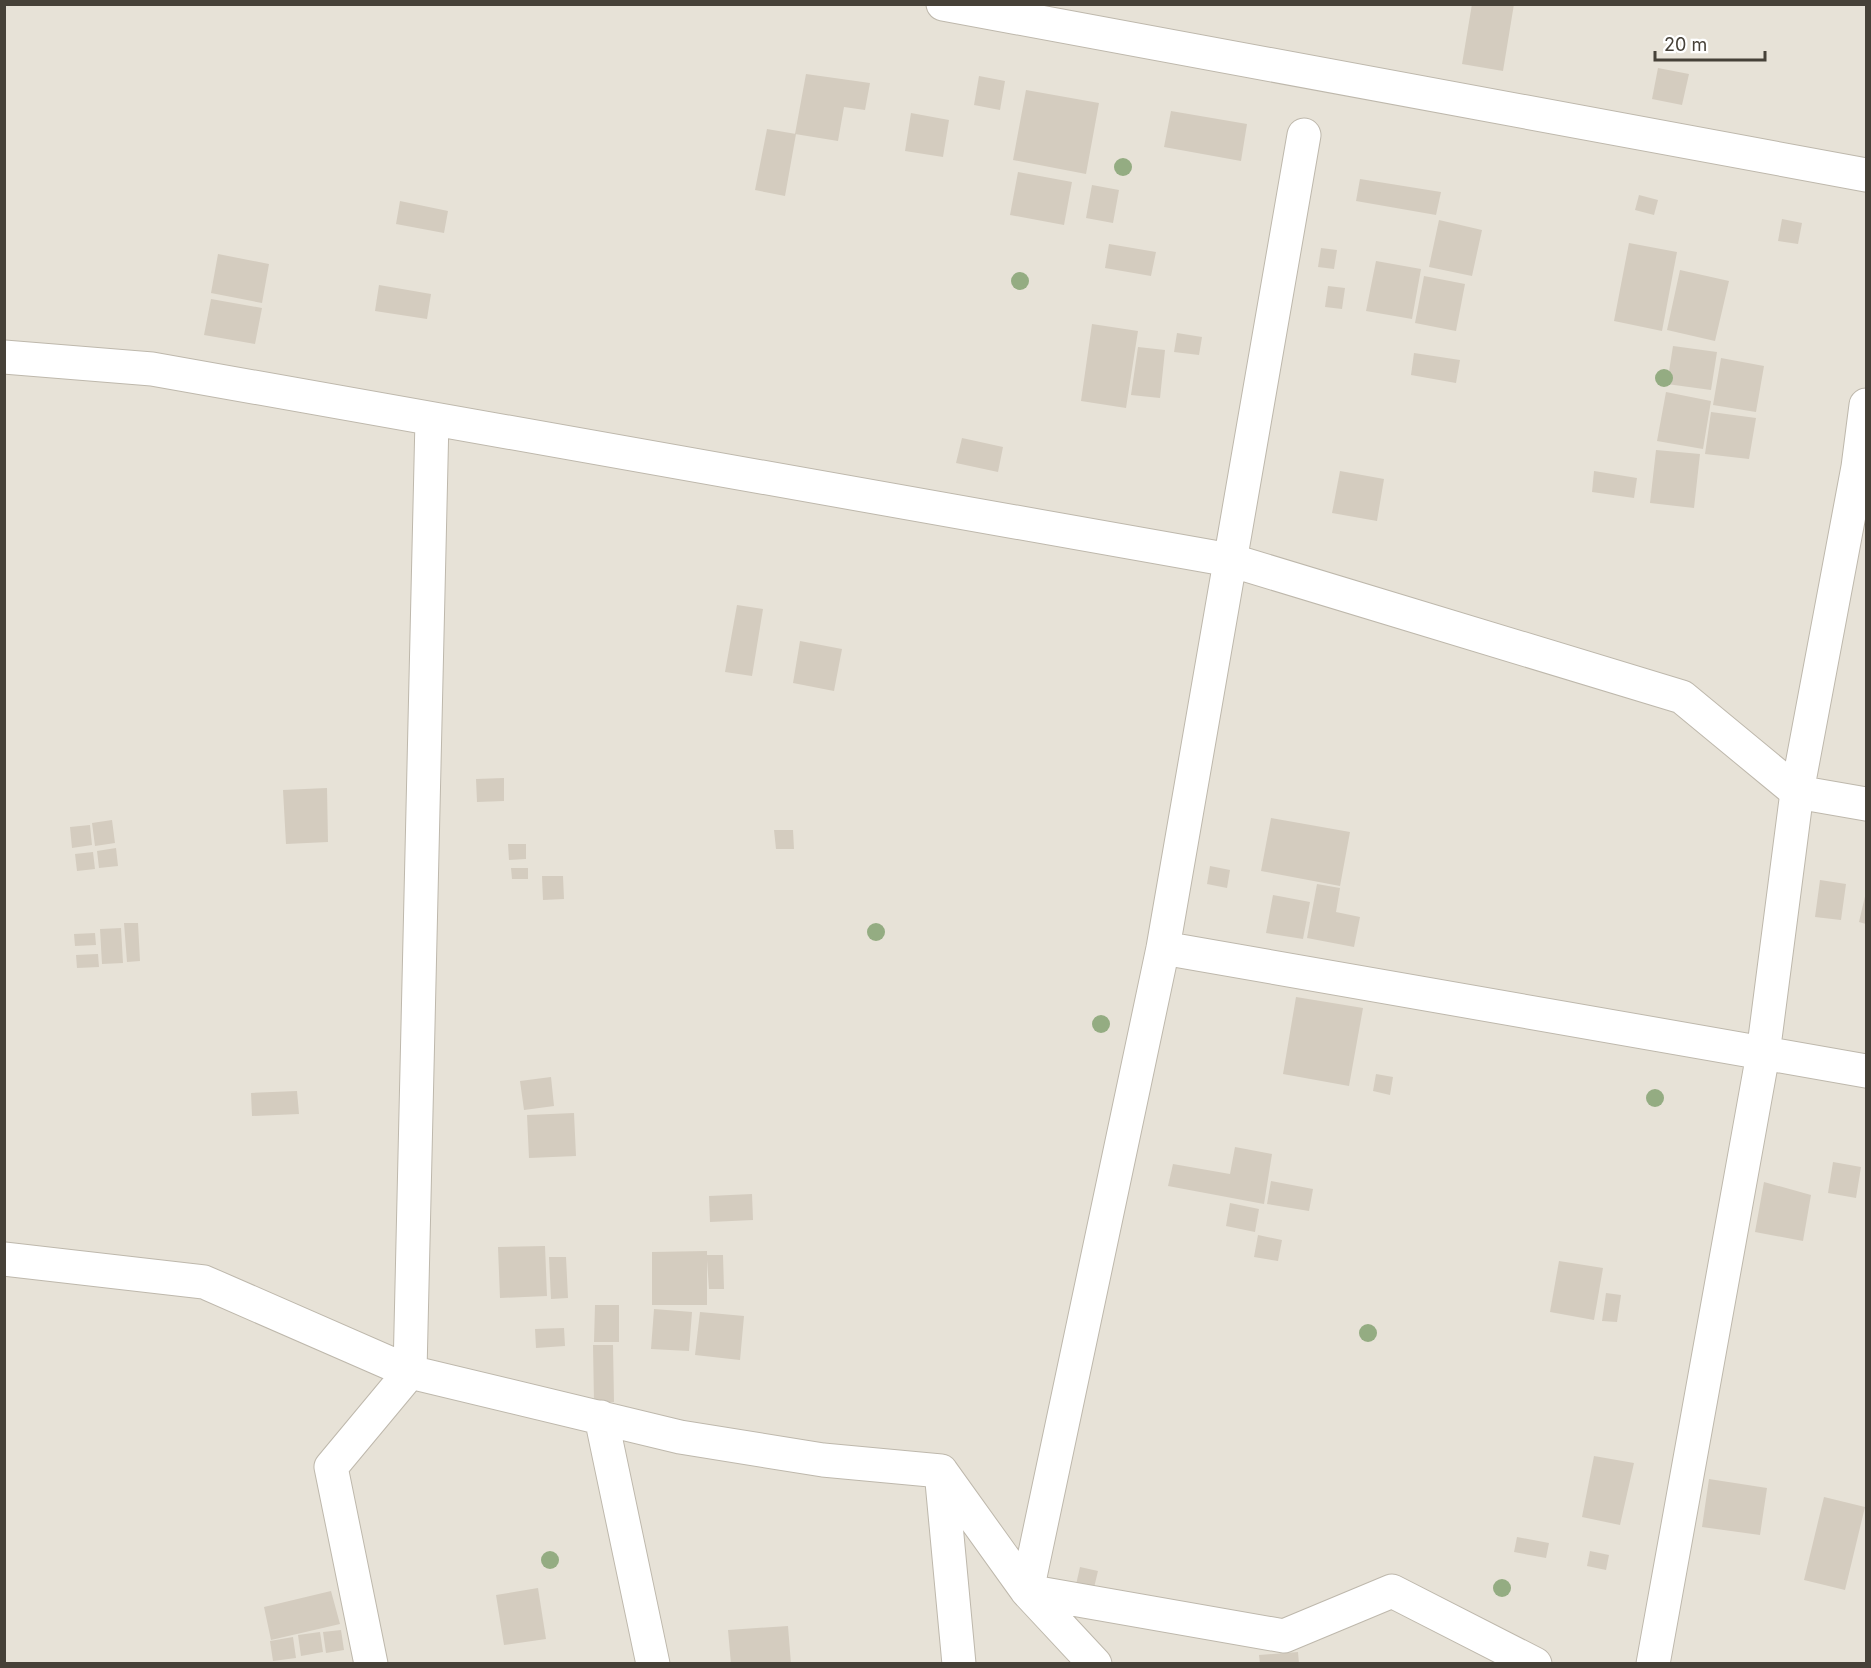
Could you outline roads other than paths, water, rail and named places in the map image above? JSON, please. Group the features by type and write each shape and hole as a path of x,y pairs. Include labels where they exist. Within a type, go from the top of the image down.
{"street":[{"path":"943,4 1866,175"},
{"path":"1027,1591 1163,948 1304,135"},
{"path":"4,357 152,369 1230,560 1682,697 1797,792 1866,804"},
{"path":"1653,1664 1762,1054 1797,792 1862,468 1866,405"},
{"path":"371,1664 331,1467 410,1372 432,418"},
{"path":"1163,948 1866,1071"},
{"path":"4,1259 204,1282 410,1372 691,1439 823,1460 941,1472 1027,1591 1095,1664"},
{"path":"601,1417 653,1664"},
{"path":"941,1472 959,1664"},
{"path":"1027,1591 1284,1636 1392,1591 1535,1664"}]}
